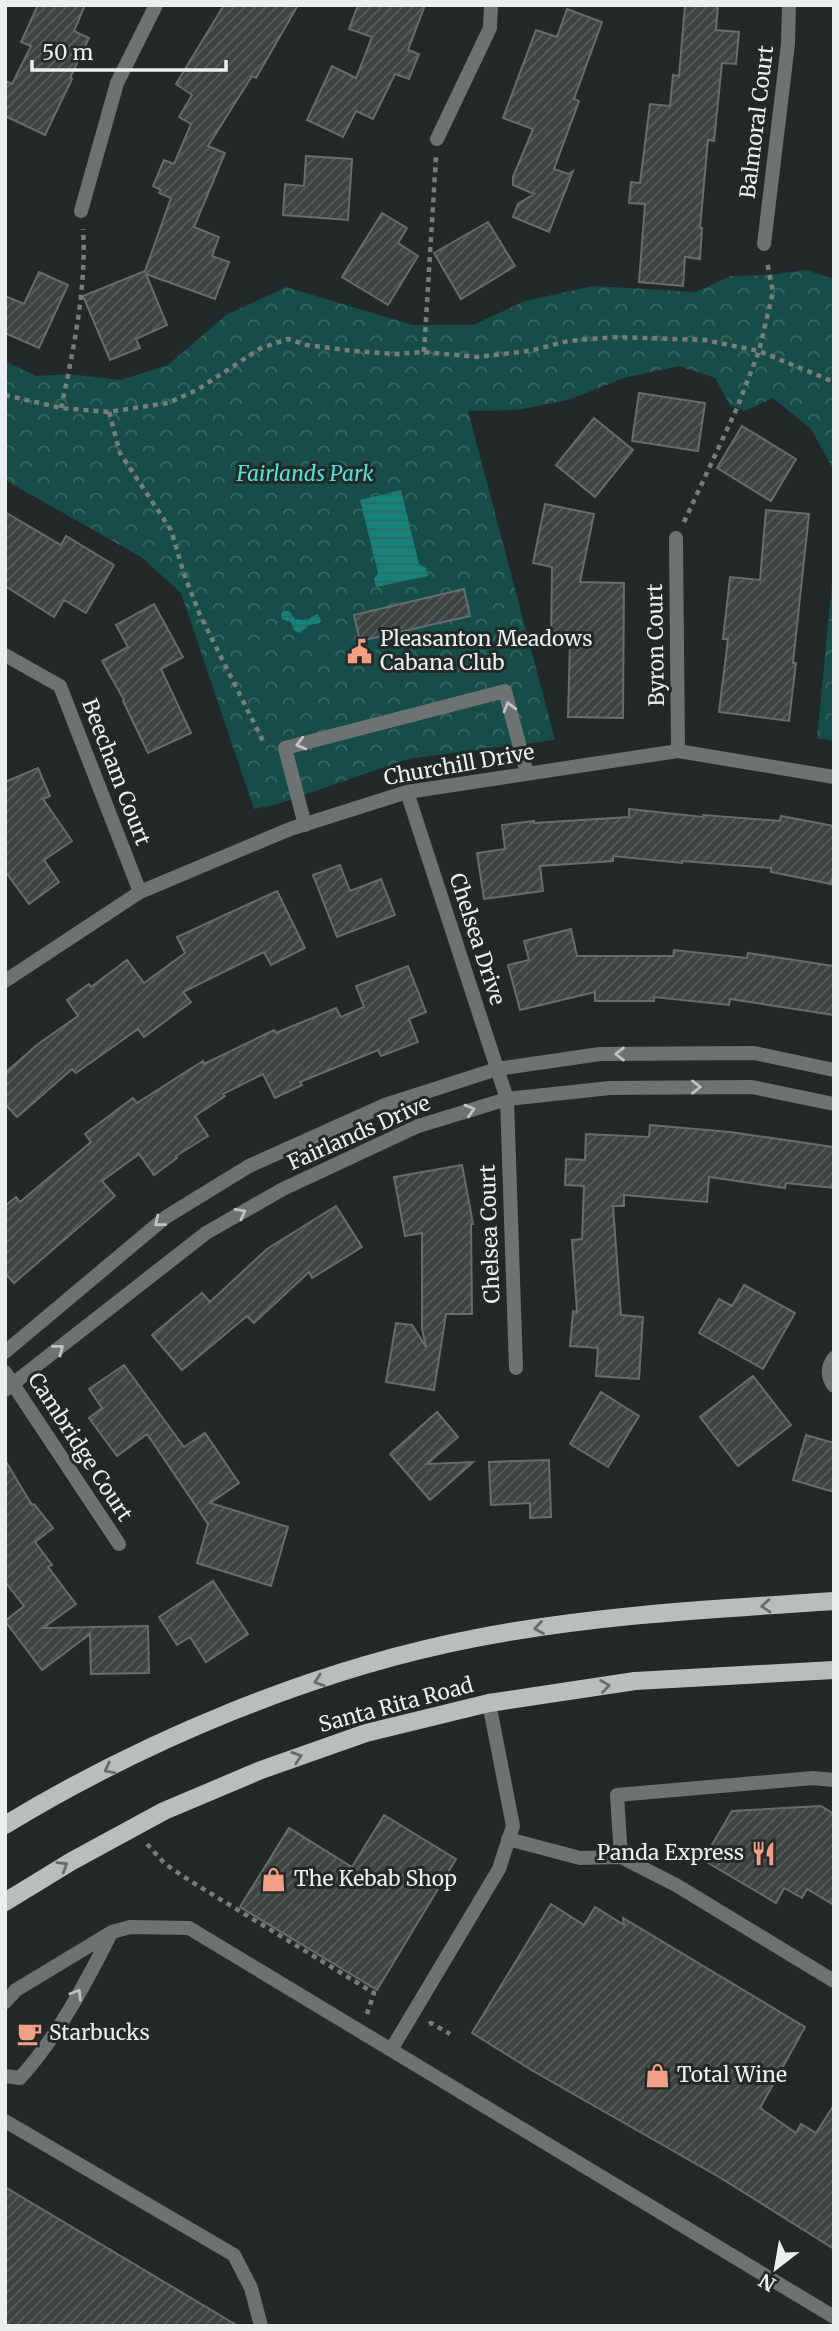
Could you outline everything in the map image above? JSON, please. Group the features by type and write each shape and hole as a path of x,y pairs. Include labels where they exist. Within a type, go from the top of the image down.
{"main road":[{"name":"Santa Rita Road","path":"5,1825 43,1802 138,1754 235,1711 349,1670 475,1638 621,1616 834,1601"},
{"name":"Santa Rita Road","path":"5,1902 72,1861 164,1811 233,1782 366,1733 489,1703 635,1681 834,1670"}],"street":[{"path":"81,211 117,83 156,5"},
{"path":"437,139 490,28 491,5"},
{"name":"Balmoral Court","path":"764,244 788,44 789,5"},
{"name":"Byron Court","path":"676,538 678,751"},
{"name":"Beecham Court","path":"5,655 60,686 140,892"},
{"path":"305,825 285,748 505,691 527,773"},
{"name":"Churchill Drive","path":"5,981 140,892 305,825 407,792 678,751 834,777"},
{"name":"Chelsea Drive","path":"407,792 507,1099"},
{"name":"Fairlands Drive","path":"5,1352 166,1217 249,1166 385,1105 496,1069 600,1054 754,1053 834,1070"},
{"name":"Fairlands Drive","path":"10,1388 206,1233 283,1189 418,1126 507,1099 610,1088 752,1087 834,1104"},
{"name":"Chelsea Court","path":"507,1099 516,1368"},
{"path":"834,1358 828,1370 834,1386"},
{"name":"Cambridge Court","path":"5,1372 10,1388 119,1544"},
{"path":"391,2050 499,1869 513,1826 489,1703"},
{"path":"621,1857 617,1795 813,1778 834,1780"},
{"path":"508,1839 580,1858 621,1857 676,1885 834,1981"},
{"path":"5,2002 16,1990 112,1932 130,1927 189,1928 834,2317"},
{"path":"5,2076 20,2078 37,2059 95,1965 112,1932"},
{"path":"5,2121 234,2255 251,2288 261,2326"}],"path":[{"path":"424,352 437,139"},
{"path":"61,408 69,373 85,259 81,211"},
{"path":"676,538 737,408 759,351 773,292 764,244"},
{"path":"5,395 61,408 109,412 168,403 197,390 261,348 288,339 307,345 353,351 395,354 424,352 477,357 529,351 568,341 616,337 705,340 759,351 834,382"},
{"path":"109,412 120,453 171,530 200,615 268,751"},
{"path":"133,1828 165,1864 374,1993 367,2014 409,2038 431,2023 450,2034"}],"green space":[{"name":"Fairlands Park","path":"806,270 834,279 834,471 811,429 773,398 745,411 730,405 715,378 679,366 624,378 568,400 517,410 468,411 555,740 408,759 278,804 254,809 181,593 141,557 5,480 5,361 36,376 69,374 120,380 168,365 226,315 286,287 413,325 473,325 525,301 593,286 696,292 730,276"},
{"path":"834,564 834,741 817,738"}],"shaded area":[{"path":"401,490 419,564 426,568 428,576 376,587 374,579 378,573 360,500"},
{"path":"283,611 289,611 295,619 308,621 318,614 321,621 299,633 294,630 291,622 282,619"}],"building":[{"path":"38,5 85,5 74,31 89,38 45,135 5,116 5,81 12,84 31,46 21,42"},
{"path":"224,5 298,5 256,78 252,76 208,146 225,153 194,227 219,237 212,256 229,262 215,299 146,274 167,325 136,339 140,348 110,360 83,296 145,271 171,198 159,193 161,190 153,186 164,160 174,164 191,124 179,117 192,95 176,84"},
{"path":"358,5 425,5 408,50 419,54 409,79 395,74 373,119 356,111 343,137 307,120 332,66 356,78 372,37 349,29"},
{"path":"685,5 718,5 716,30 739,32 736,64 722,63 714,141 708,140 700,259 685,257 683,286 639,282 645,204 629,203 631,182 640,183 650,104 670,106 673,75 679,76"},
{"path":"567,9 602,22 574,99 579,101 554,169 568,174 573,171 549,232 513,217 518,204 534,194 513,185 513,177 533,129 503,118 536,30 557,37"},
{"path":"306,156 352,159 348,220 283,215 285,184 304,186"},
{"path":"382,213 407,228 398,243 418,256 388,305 342,277"},
{"path":"488,222 515,266 461,299 434,253"},
{"path":"39,272 68,285 39,348 5,333 5,296 24,304"},
{"path":"639,393 705,403 698,451 632,441"},
{"path":"594,418 633,450 595,497 556,465"},
{"path":"742,426 796,459 771,501 717,468"},
{"path":"545,504 594,514 580,582 624,583 623,718 568,717 570,643 551,643 552,567 533,563"},
{"path":"766,510 809,514 789,721 719,712 728,639 723,639 730,577 760,580"},
{"path":"5,512 61,545 66,536 114,565 86,613 64,600 54,617 5,586"},
{"path":"464,589 470,616 360,641 354,615"},
{"path":"154,604 183,657 161,669 191,733 148,753 124,700 102,661 128,647 116,625"},
{"path":"38,768 50,796 43,799 72,841 44,860 59,882 29,904 5,871 5,782"},
{"path":"629,809 703,817 780,821 781,816 834,826 834,870 831,884 771,872 771,868 613,856 613,861 540,866 543,891 484,899 477,853 505,849 502,825 629,817"},
{"path":"340,865 350,891 381,879 395,915 337,937 313,875"},
{"path":"277,891 305,948 271,965 264,952 183,992 191,1002 144,1037 138,1029 76,1073 72,1069 17,1117 5,1104 5,1073 38,1044 78,1016 67,1000 89,984 91,987 127,960 144,983 185,953 177,937"},
{"path":"571,929 577,956 673,956 674,950 747,958 748,953 834,966 834,1015 730,999 729,1005 654,997 654,1001 595,1001 595,992 520,1010 508,965 529,960 524,941"},
{"path":"408,966 426,1012 409,1019 418,1042 381,1056 378,1050 300,1082 302,1085 275,1098 263,1074 223,1094 225,1096 195,1116 208,1136 176,1156 177,1158 154,1175 139,1154 102,1181 115,1196 14,1283 5,1273 5,1206 16,1197 20,1202 91,1142 85,1134 133,1098 137,1103 203,1061 204,1064 274,1030 276,1033 336,1008 341,1017 364,1007 356,986"},
{"path":"650,1125 730,1132 834,1147 834,1188 786,1183 785,1188 709,1177 707,1202 624,1195 624,1206 613,1206 621,1315 643,1317 639,1379 596,1376 598,1348 570,1346 573,1311 577,1312 572,1240 582,1239 584,1186 565,1185 566,1159 585,1160 586,1134 649,1137"},
{"path":"462,1165 473,1224 472,1314 446,1314 434,1390 386,1382 396,1323 412,1325 426,1347 422,1329 422,1233 405,1236 394,1177"},
{"path":"336,1206 362,1247 312,1278 309,1272 254,1323 247,1316 182,1370 152,1335 202,1293 210,1302 267,1249"},
{"path":"744,1285 795,1313 763,1369 699,1333 719,1299 732,1306"},
{"path":"124,1365 184,1447 205,1433 239,1483 210,1503 288,1527 271,1586 197,1563 208,1524 147,1434 117,1456 89,1418 102,1408 89,1389"},
{"path":"753,1376 791,1425 738,1466 700,1417"},
{"path":"601,1392 639,1416 608,1467 570,1444"},
{"path":"437,1412 458,1437 427,1464 473,1462 430,1500 390,1454"},
{"path":"806,1435 834,1443 834,1492 793,1480"},
{"path":"5,1460 32,1505 34,1504 53,1528 35,1542 52,1565 48,1567 76,1604 43,1628 148,1626 149,1673 91,1674 90,1634 42,1670 5,1621 24,1606 5,1582"},
{"path":"549,1460 551,1517 530,1518 530,1503 491,1505 489,1462"},
{"path":"213,1581 248,1634 206,1662 190,1637 177,1645 159,1617"},
{"path":"821,1806 834,1814 834,1905 807,1889 802,1898 784,1888 776,1903 703,1860 732,1811"},
{"path":"384,1815 456,1859 377,1990 240,1907 289,1828 352,1867"},
{"path":"551,1904 584,1925 595,1907 624,1925 623,1918 805,2027 760,2108 796,2133 801,2124 816,2133 834,2105 834,2249 719,2177 533,2071 472,2033"},
{"path":"5,2187 238,2326 5,2326"}],"place":[{"name":"Pleasanton Meadows Cabana Club","path":"360,651"},
{"name":"Panda Express","path":"764,1853"},
{"name":"The Kebab Shop","path":"274,1879"},
{"name":"Starbucks","path":"29,2033"},
{"name":"Total Wine","path":"657,2075"}]}
